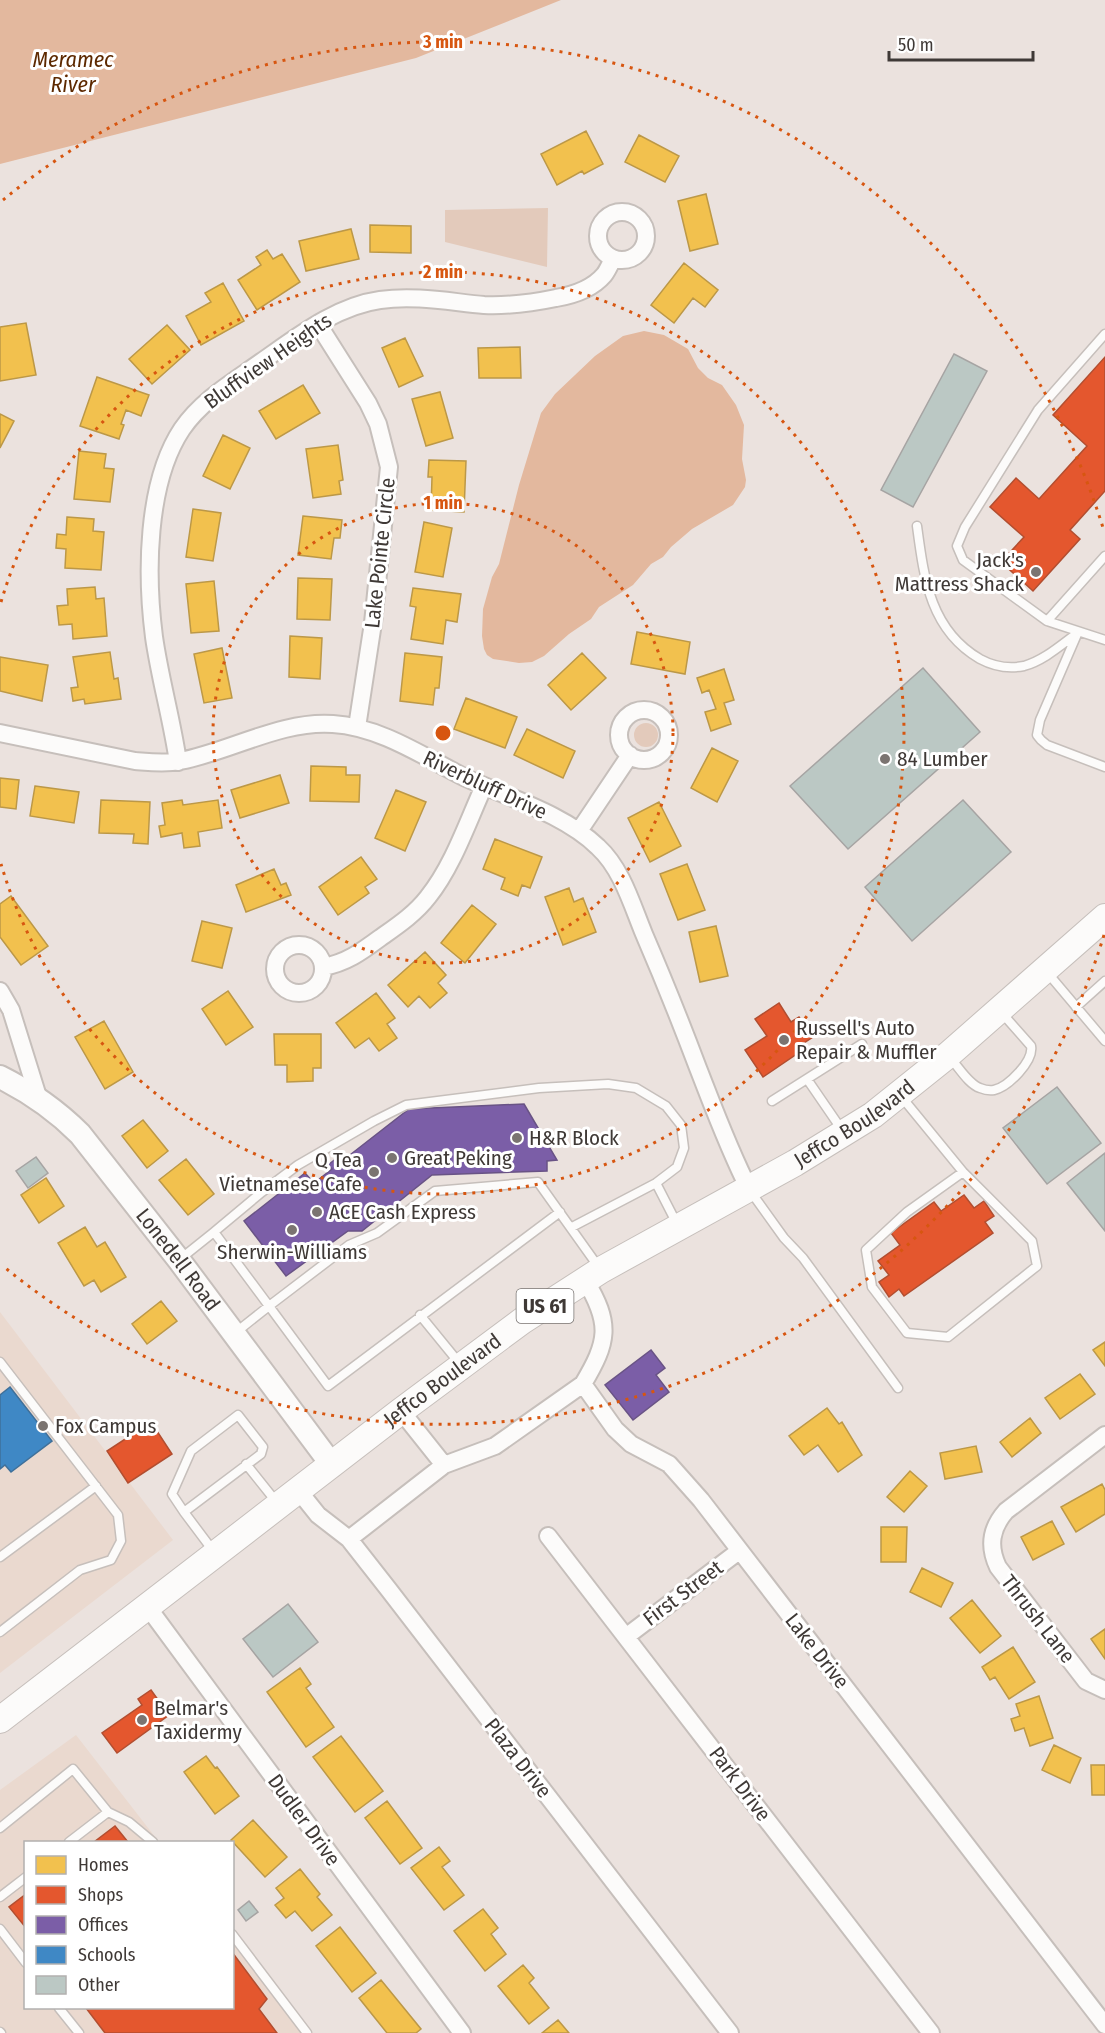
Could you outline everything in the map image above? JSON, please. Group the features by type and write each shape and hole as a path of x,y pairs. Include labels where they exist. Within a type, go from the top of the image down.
{"main road":[{"name":"Jeffco Boulevard","path":"0,1720 461,1365 522,1321 593,1275 844,1134 900,1095 1046,971 1105,917"}],"street":[{"name":"Bluffview Heights","path":"178,762 154,639 151,543 162,470 179,434 201,407 232,382 338,312 379,300 425,299 505,305 535,303 564,297 591,286 605,274 613,259"},
{"name":"Lake Pointe Circle","path":"318,324 369,403 378,424 389,467 373,623 357,727"},
{"name":"Riverbluff Drive","path":"0,733 135,761 178,762 289,729 332,724 357,727 406,747 579,831 600,849 618,874 667,987 733,1159 749,1189"},
{"path":"579,831 630,756"},
{"path":"323,967 355,957 411,915 429,897 456,847 484,786"},
{"path":"0,991 11,1010 39,1100"},
{"name":"Lonedell Road","path":"0,1077 39,1100 65,1119 80,1134 179,1260 332,1465"},
{"path":"349,1539 444,1465 495,1446 583,1384 600,1352 604,1332 593,1275"},
{"name":"Lake Drive","path":"583,1384 615,1430 631,1443 669,1464 701,1500 1105,2025"},
{"path":"401,1411 444,1465"},
{"name":"Thrush Lane","path":"1105,1435 1006,1511 995,1525 992,1550 998,1567 1086,1681 1105,1690"},
{"name":"Plaza Drive","path":"288,1498 318,1515 349,1539 730,2033"},
{"name":"Park Drive","path":"548,1536 931,2033"},
{"name":"First Street","path":"627,1636 739,1551"},
{"name":"Dudler Drive","path":"147,1606 462,2033"}],"lane":[{"path":"1105,334 1038,410 964,527 957,546 963,560 1047,621 1105,640"},
{"path":"916,526 926,582 933,603 944,627 964,650 985,662 1002,668 1024,666 1046,656 1079,632"},
{"path":"1047,621 1105,556"},
{"path":"1079,632 1040,720 1037,735 1047,745 1105,767"},
{"path":"1046,971 1105,1041"},
{"path":"1076,1007 1105,981"},
{"path":"948,1055 976,1086 991,1091 999,1089 1026,1065 1031,1056 1031,1046 1000,1010"},
{"path":"772,1101 862,1044"},
{"path":"807,1078 844,1134"},
{"path":"179,1260 262,1192 298,1166 374,1121 406,1105 539,1088 608,1084 636,1089 666,1106 681,1125 684,1148 677,1167 656,1183 572,1227"},
{"path":"900,1095 963,1172 1032,1241 1037,1266 948,1337 907,1333 872,1287 866,1250 907,1212 963,1172"},
{"path":"234,1334 349,1245 377,1233 435,1191 538,1182 572,1227 593,1275"},
{"path":"656,1183 679,1227"},
{"path":"749,1189 784,1238 803,1258 898,1388"},
{"path":"214,1232 328,1386 560,1212"},
{"path":"420,1315 461,1365"},
{"path":"0,1362 118,1515 121,1541 111,1560 80,1570 0,1632"},
{"path":"184,1512 261,1454 263,1447 238,1415 190,1452 172,1494 184,1512 215,1555"},
{"path":"246,1464 288,1498"},
{"path":"0,1557 96,1486"},
{"path":"0,1828 73,1768 108,1812 129,1822 152,1841"},
{"path":"70,1841 108,1812"},
{"path":"0,1898 24,1879"},
{"path":"0,1929 24,1960"},
{"path":"234,1937 307,2033"},
{"path":"61,2009 79,2033"}],"shaded area":[{"path":"548,208 547,267 445,242 445,210"},
{"path":"646,723 651,724 657,730 657,740 651,746 646,747 641,746 635,740 634,735 635,730 641,724"},
{"name":"Fox Campus","path":"0,1312 173,1540 0,1673"},
{"path":"76,1735 158,1841 24,1841 24,2009 234,2009 234,1940 305,2033 0,2033 0,1790"}],"water":[{"name":"Meramec River","path":"0,0 561,0 416,58 0,164"},
{"path":"644,331 664,335 688,349 698,368 708,378 722,385 736,405 744,425 742,459 745,487 733,505 692,529 663,557 651,564 633,585 599,607 591,619 569,634 544,656 532,662 519,663 493,659 484,649 483,609 492,577 499,564 519,485 541,413 555,394 595,356 623,336"}],"building: Homes":[{"path":"586,131 603,164 584,174 582,171 557,185 541,154"},
{"path":"639,135 679,156 665,182 625,162"},
{"path":"706,194 718,244 690,251 678,201"},
{"path":"370,225 411,226 411,253 370,252"},
{"path":"351,229 359,259 306,271 299,241"},
{"path":"267,250 273,259 282,254 300,282 257,310 238,280 261,265 256,257"},
{"path":"684,263 718,290 705,307 693,298 674,323 651,305"},
{"path":"223,283 244,321 201,345 186,316 211,302 205,293"},
{"path":"26,323 36,375 0,381 0,327"},
{"path":"167,325 190,350 152,384 129,359"},
{"path":"405,338 423,376 399,387 382,348"},
{"path":"520,347 521,378 479,378 478,348"},
{"path":"97,377 149,395 141,416 126,410 119,439 80,426"},
{"path":"303,385 320,413 276,439 259,411"},
{"path":"440,392 453,438 426,446 412,399"},
{"path":"0,414 14,421 0,448"},
{"path":"223,435 250,448 230,489 203,476"},
{"path":"338,445 343,480 339,481 341,494 313,498 306,449"},
{"path":"79,451 106,454 104,468 114,469 110,502 74,499"},
{"path":"429,460 466,461 464,512 431,510 432,477 428,477"},
{"path":"193,509 221,513 213,561 186,557"},
{"path":"303,516 342,520 340,538 334,538 331,559 298,555"},
{"path":"67,517 94,519 93,531 104,532 101,570 65,568 66,549 56,548 57,534 66,535"},
{"path":"424,522 452,528 443,577 415,572"},
{"path":"298,578 332,579 330,620 297,619"},
{"path":"214,581 219,631 191,633 186,584"},
{"path":"95,587 96,599 104,598 107,636 73,639 72,624 59,625 57,606 68,605 67,589"},
{"path":"413,588 461,594 457,622 446,620 443,644 411,639 416,607 410,606"},
{"path":"637,632 690,642 685,674 631,664"},
{"path":"290,636 322,638 320,679 289,677"},
{"path":"222,648 232,698 204,703 194,654"},
{"path":"110,652 114,679 118,678 121,699 85,704 84,699 73,701 71,688 78,687 73,657"},
{"path":"405,653 442,657 439,688 435,688 433,705 400,701"},
{"path":"582,653 606,678 571,710 548,685"},
{"path":"0,657 48,665 42,701 0,691"},
{"path":"724,669 734,700 724,703 731,724 711,731 705,712 716,709 709,690 702,693 697,678"},
{"path":"466,698 517,717 505,748 454,729"},
{"path":"527,729 575,751 563,778 514,755"},
{"path":"712,748 738,761 717,802 691,788"},
{"path":"311,766 346,767 346,775 360,775 359,802 310,801"},
{"path":"280,775 289,803 240,818 231,790"},
{"path":"0,778 19,780 16,809 0,807"},
{"path":"35,786 79,792 74,823 30,816"},
{"path":"396,790 426,802 405,851 375,838"},
{"path":"101,800 150,802 148,844 133,843 134,834 99,833"},
{"path":"182,800 183,805 218,800 222,828 198,832 200,846 184,848 182,833 161,837 159,826 165,825 162,803"},
{"path":"659,802 681,846 650,862 628,818"},
{"path":"495,839 542,857 530,888 522,885 518,896 501,889 505,878 483,869"},
{"path":"361,857 377,879 365,887 369,893 338,915 319,887"},
{"path":"687,864 705,910 678,920 660,874"},
{"path":"274,869 281,885 286,883 291,895 246,912 236,885"},
{"path":"569,888 574,902 583,898 596,932 563,945 545,897"},
{"path":"11,896 48,946 21,965 0,937 0,904"},
{"path":"472,905 496,924 465,963 441,943"},
{"path":"202,921 232,928 222,968 192,961"},
{"path":"716,926 728,976 700,982 689,932"},
{"path":"425,952 446,975 438,983 447,993 430,1008 419,996 408,1007 388,985"},
{"path":"228,991 253,1027 226,1045 202,1009"},
{"path":"376,993 395,1018 387,1024 397,1038 379,1051 369,1038 355,1048 336,1023"},
{"path":"104,1021 133,1072 105,1089 75,1037"},
{"path":"274,1034 321,1034 321,1068 313,1068 313,1081 287,1082 287,1065 275,1065"},
{"path":"143,1120 168,1151 147,1168 122,1136"},
{"path":"186,1159 214,1194 188,1215 159,1180"},
{"path":"46,1178 64,1206 39,1223 21,1195"},
{"path":"85,1227 97,1247 105,1242 126,1277 101,1292 94,1280 84,1286 58,1243"},
{"path":"161,1301 177,1321 147,1344 132,1324"},
{"path":"1105,1342 1105,1366 1093,1350"},
{"path":"1080,1374 1095,1394 1060,1419 1045,1398"},
{"path":"827,1408 839,1424 842,1422 862,1455 838,1472 818,1445 804,1455 789,1436"},
{"path":"1030,1418 1041,1433 1012,1457 1000,1442"},
{"path":"976,1446 982,1472 945,1479 940,1453"},
{"path":"910,1471 927,1486 904,1512 887,1497"},
{"path":"1102,1484 1105,1490 1105,1514 1076,1532 1061,1507"},
{"path":"1052,1521 1064,1544 1033,1560 1021,1537"},
{"path":"881,1527 907,1527 906,1562 881,1562"},
{"path":"922,1568 953,1583 941,1607 910,1592"},
{"path":"972,1600 1001,1636 980,1653 950,1618"},
{"path":"1105,1629 1105,1659 1091,1639"},
{"path":"1013,1647 1035,1682 1009,1699 995,1677 990,1680 982,1667"},
{"path":"300,1668 311,1684 306,1688 334,1727 306,1747 267,1692"},
{"path":"1039,1696 1053,1738 1030,1746 1024,1728 1015,1731 1011,1719 1020,1716 1016,1704"},
{"path":"341,1736 383,1791 355,1812 313,1757"},
{"path":"1054,1745 1081,1758 1070,1783 1042,1770"},
{"path":"206,1756 239,1796 215,1814 184,1772"},
{"path":"1091,1765 1105,1765 1105,1795 1092,1795"},
{"path":"387,1801 422,1848 400,1864 365,1818"},
{"path":"253,1820 287,1857 265,1877 231,1840"},
{"path":"439,1847 450,1861 442,1867 464,1895 444,1910 411,1868"},
{"path":"300,1869 320,1894 317,1897 332,1915 312,1931 295,1911 286,1918 275,1905 284,1898 276,1888"},
{"path":"483,1909 498,1928 491,1934 506,1954 485,1971 454,1931"},
{"path":"340,1927 376,1973 352,1992 316,1946"},
{"path":"523,1965 534,1978 529,1983 549,2008 529,2024 498,1986"},
{"path":"381,1980 421,2029 416,2033 387,2033 359,1998"},
{"path":"558,2020 569,2033 542,2033"}],"building: Shops":[{"path":"1105,357 1105,491 1070,530 1080,539 1033,591 1001,562 1024,537 990,507 1016,478 1039,499 1087,446 1053,415"},
{"name":"Russell's Auto Repair & Muffler","path":"779,1003 791,1022 799,1017 813,1037 804,1043 807,1047 763,1077 745,1050 767,1036 755,1019"},
{"path":"964,1195 974,1208 984,1201 994,1216 985,1222 993,1233 904,1296 899,1289 889,1297 879,1282 889,1275 878,1261 900,1245 891,1233 934,1202 941,1211"},
{"path":"151,1422 172,1454 128,1483 107,1451"},
{"path":"151,1690 169,1715 117,1753 102,1733 142,1705 138,1699"},
{"path":"115,1826 127,1841 95,1841"},
{"path":"24,1896 24,1926 9,1907"},
{"path":"234,1955 267,1999 259,2009 277,2033 105,2033 87,2009 234,2009"}],"building: Offices":[{"path":"524,1104 557,1160 547,1161 547,1171 432,1175 362,1231 348,1231 286,1276 244,1221 305,1173 314,1183 332,1169 328,1165 343,1153 346,1158 409,1109"},
{"path":"651,1350 665,1368 656,1375 669,1392 633,1420 605,1385"}],"building: Schools":[{"path":"10,1387 52,1441 11,1472 5,1465 0,1469 0,1395"}],"building: Other":[{"path":"954,354 987,371 913,507 881,490"},
{"name":"84 Lumber","path":"923,668 980,732 848,849 790,786"},
{"path":"963,800 1011,852 912,941 865,887"},
{"path":"1057,1087 1101,1143 1047,1184 1003,1128"},
{"path":"1105,1153 1105,1231 1067,1183"},
{"path":"36,1157 48,1173 28,1188 16,1171"},
{"path":"288,1604 318,1642 273,1677 243,1639"},
{"path":"249,1901 258,1912 246,1921 238,1910"}],"place":[{"name":"Jack's Mattress Shack","path":"1036,572"},
{"name":"84 Lumber","path":"885,759"},
{"name":"Russell's Auto Repair & Muffler","path":"784,1040"},
{"name":"H&R Block","path":"517,1138"},
{"name":"Great Peking","path":"392,1158"},
{"name":"Q Tea Vietnamese Cafe","path":"374,1172"},
{"name":"ACE Cash Express","path":"317,1212"},
{"name":"Sherwin-Williams","path":"292,1230"},
{"name":"Fox Campus","path":"43,1426"},
{"name":"Belmar's Taxidermy","path":"142,1720"}]}
